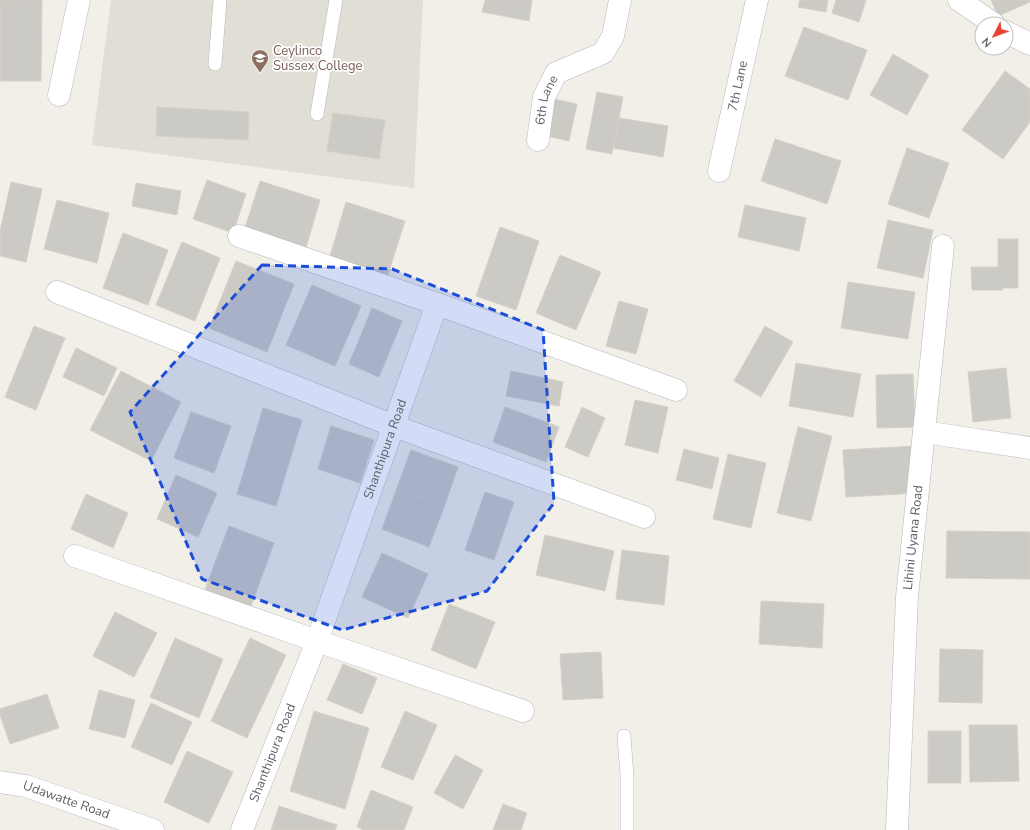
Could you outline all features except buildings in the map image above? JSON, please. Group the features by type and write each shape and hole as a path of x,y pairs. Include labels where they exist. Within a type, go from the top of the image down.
{"street":[{"path":"59,95 79,0"},
{"name":"6th Lane","path":"538,140 544,97 556,73 602,53 613,36 620,0"},
{"name":"7th Lane","path":"718,171 757,0"},
{"path":"959,0 982,16"},
{"path":"1014,36 1030,44"},
{"path":"239,236 437,304 676,390"},
{"name":"Lihini Uyana Road","path":"897,830 907,598 943,246"},
{"path":"57,292 394,426 644,517"},
{"name":"Shanthipura Road","path":"242,830 317,641 437,304"},
{"path":"924,432 1030,448"},
{"path":"75,556 317,641 523,711"},
{"name":"Udawatte Road","path":"0,782 26,786 129,826 153,830"}],"lane":[{"path":"215,64 220,0"},
{"path":"316,114 336,0"},
{"path":"624,736 627,776 627,830"}],"highlighted area":[{"path":"262,265 392,269 543,330 554,503 487,591 342,630 202,579 130,412"}],"shaded area":[{"name":"Ceylinco Sussex College","path":"111,0 423,0 414,188 92,145"}],"place":[{"name":"Ceylinco Sussex College","path":"260,73"}]}
